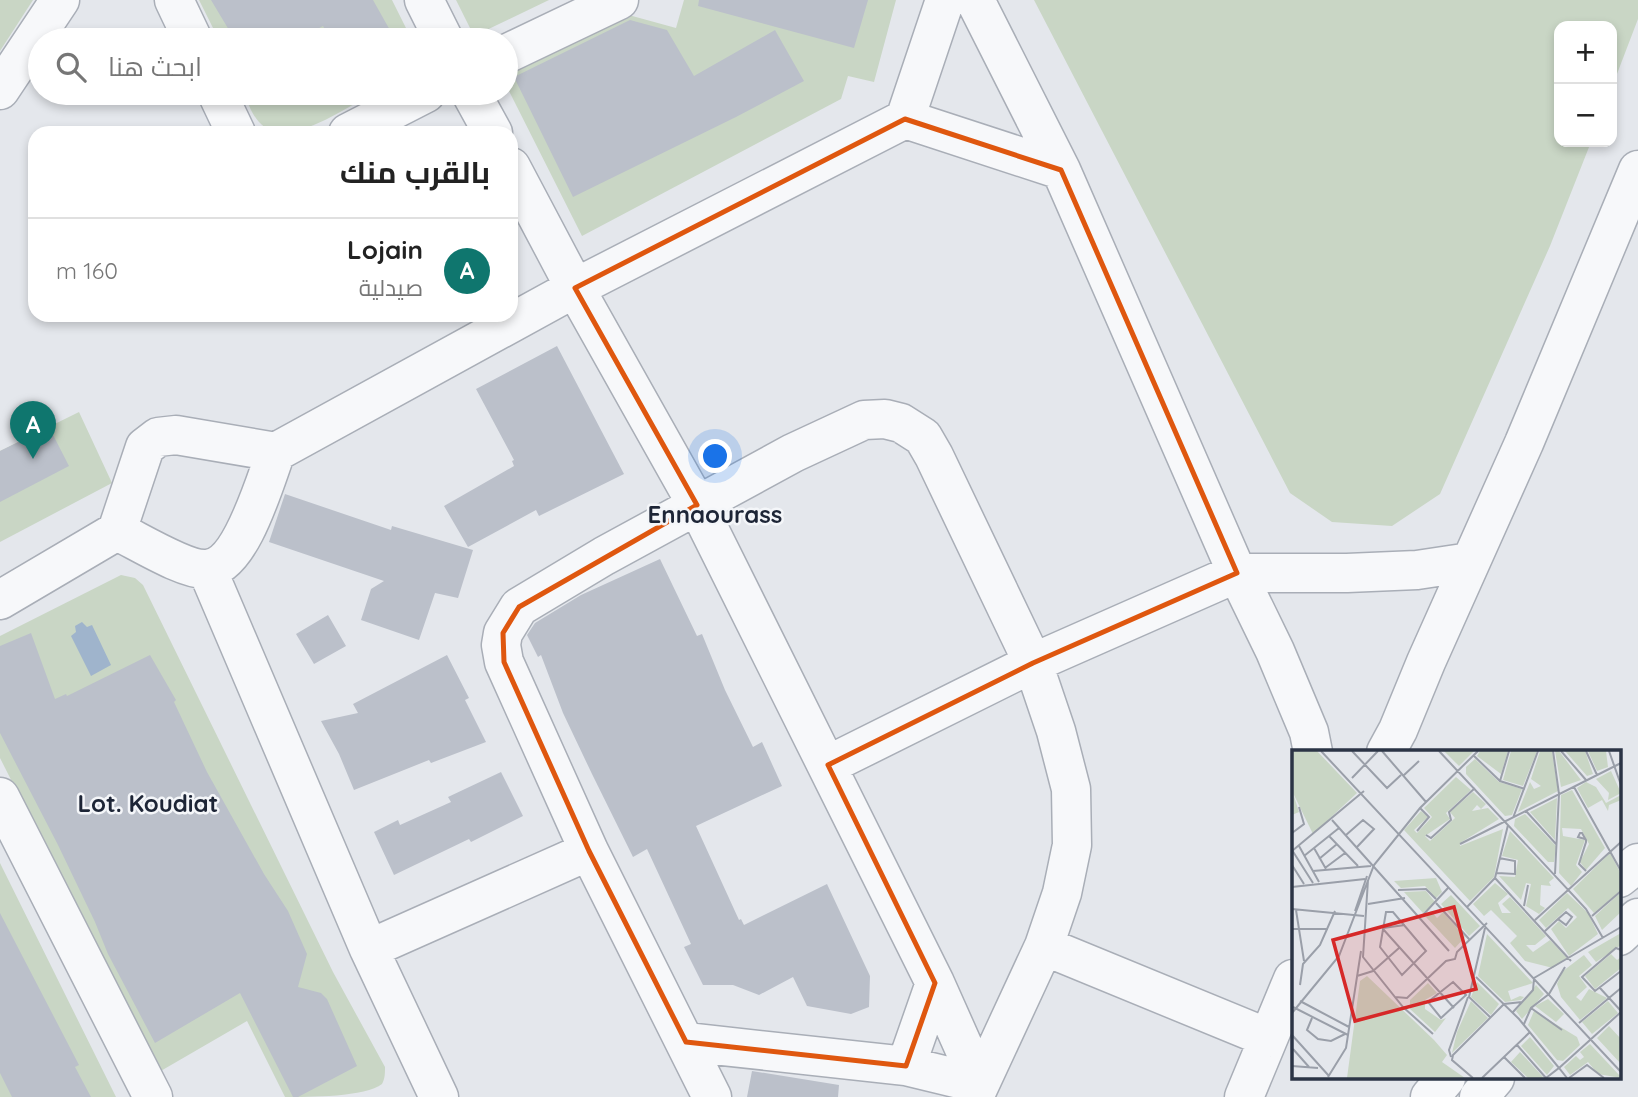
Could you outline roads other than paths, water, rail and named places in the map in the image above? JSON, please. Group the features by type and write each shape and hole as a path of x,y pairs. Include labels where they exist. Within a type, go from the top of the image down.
{"street":[{"path":"41,28 60,0"},
{"path":"174,0 187,28"},
{"path":"424,0 438,28"},
{"path":"518,48 619,0"},
{"path":"518,319 905,119 945,0"},
{"path":"975,0 1061,170 1237,573 1285,674 1309,732 1313,750"},
{"path":"0,90 28,48"},
{"path":"223,105 233,126"},
{"path":"362,126 403,105"},
{"path":"478,105 489,126"},
{"path":"905,119 1061,170"},
{"path":"1387,750 1524,443 1638,170"},
{"path":"518,180 697,505 935,983 977,1091"},
{"path":"0,600 117,531 145,447 158,437 176,435 276,452 513,322"},
{"path":"712,1097 589,851 504,662 501,645 503,633 519,607 604,556 793,453 864,420 885,419 901,423 923,437 934,456 1034,663 1072,789 1072,845 1062,893 1044,946 977,1091"},
{"path":"117,531 180,563 207,569 223,562 241,541 276,452"},
{"path":"828,765 1034,663 1237,573 1417,570 1471,562"},
{"path":"207,569 369,949 439,1097"},
{"path":"0,797 153,1097"},
{"path":"369,949 589,851"},
{"path":"1620,877 1638,863"},
{"path":"1620,935 1638,918"},
{"path":"1044,946 1268,1038"},
{"path":"1244,1097 1292,981"},
{"path":"906,1066 935,983"},
{"path":"686,1042 906,1066 977,1091"},
{"path":"1430,1097 1444,1080"},
{"path":"1479,1097 1493,1080"}],"water":[{"path":"82,622 87,627 92,625 111,665 91,676 71,636 76,632 75,626"}],"place":[{"name":"Lojain","path":"33,459"}],"district":[{"name":"Ennaourass","path":"715,514"},
{"name":"Lot. Koudiat","path":"148,803"}]}
